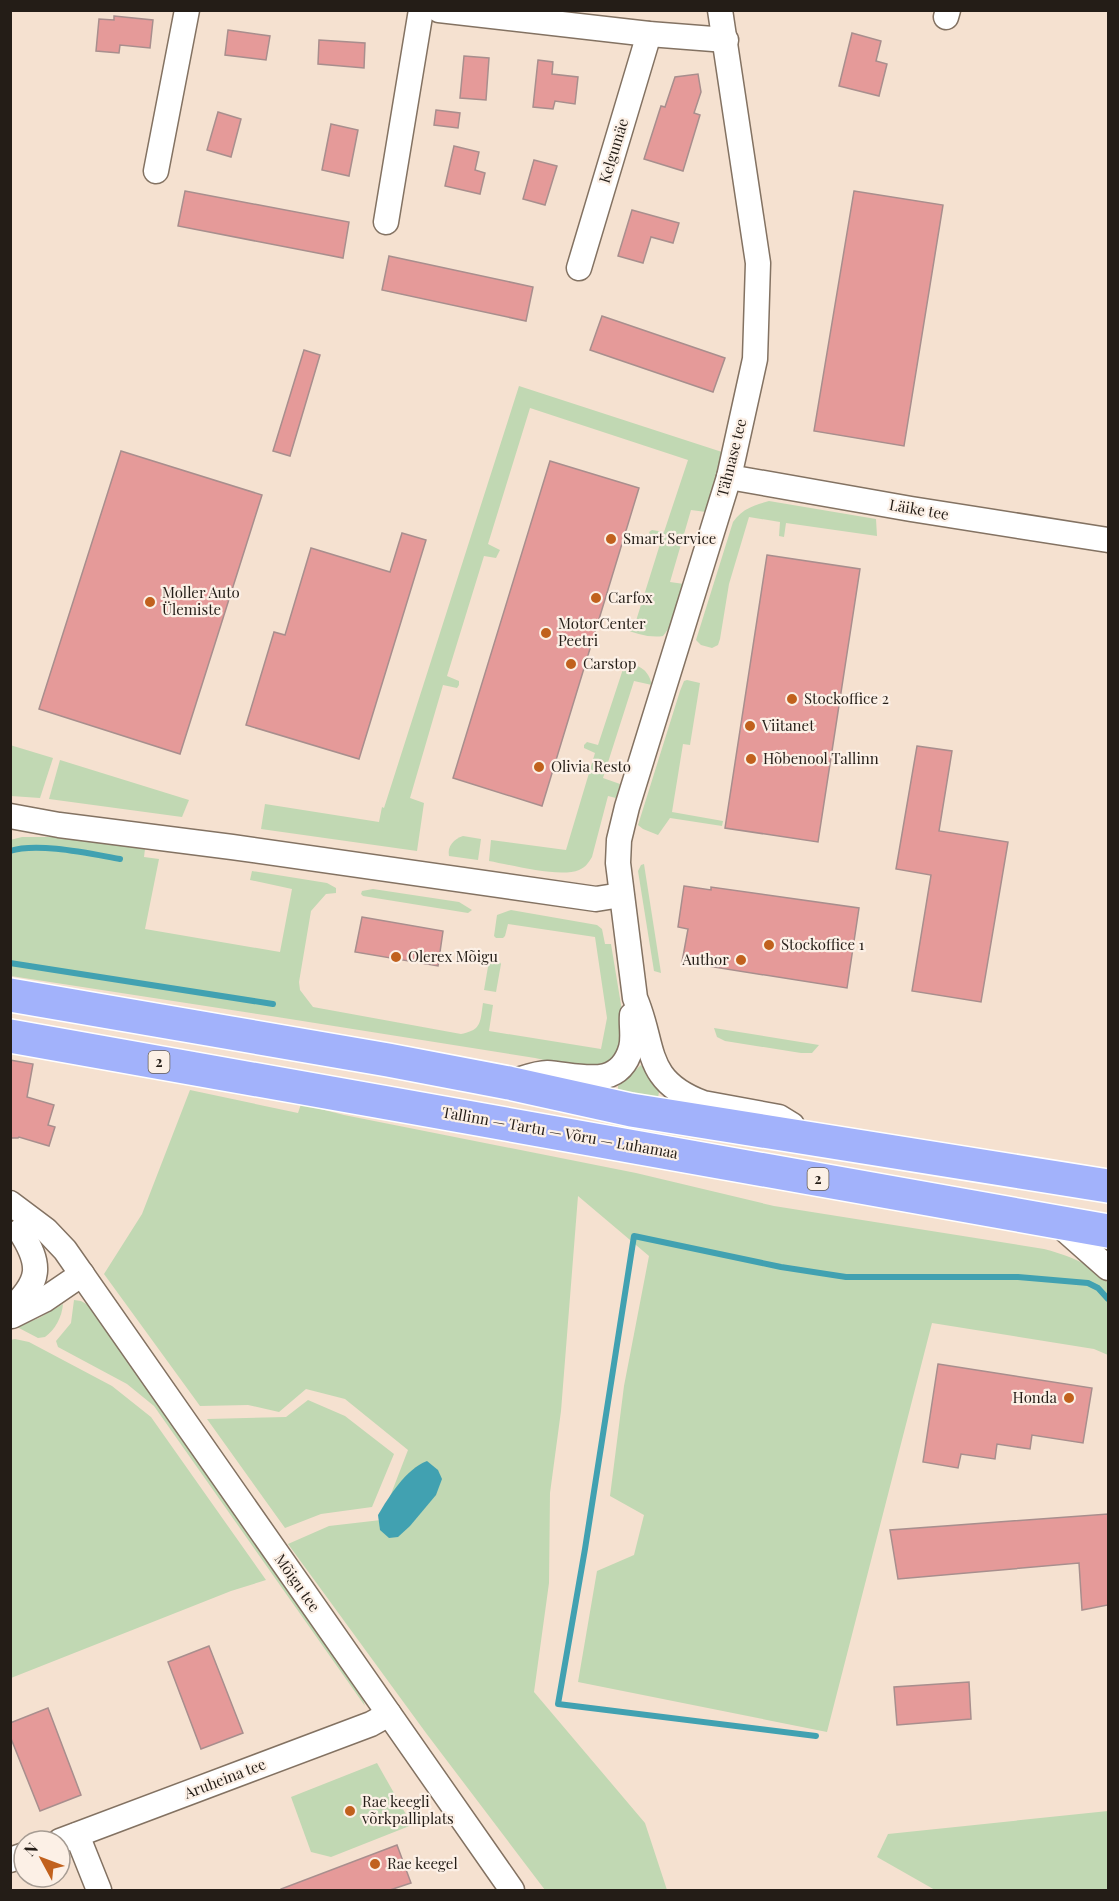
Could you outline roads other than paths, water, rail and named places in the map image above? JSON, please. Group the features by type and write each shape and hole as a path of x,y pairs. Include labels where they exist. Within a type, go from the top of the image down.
{"highway":[{"path":"10,994 377,1058 509,1083 631,1110 1108,1186"},
{"name":"Tallinn — Tartu — Võru — Luhamaa","path":"10,1036 1108,1231"}],"street":[{"path":"156,171 188,10"},
{"path":"387,222 421,10"},
{"path":"439,10 649,34 726,40"},
{"name":"Tähnase tee","path":"635,998 621,895 618,851 627,807 729,477 755,359 758,263 720,10"},
{"name":"Kelgumäe","path":"579,268 649,34"},
{"name":"Läike tee","path":"729,477 922,511 1108,540"},
{"path":"10,816 59,825 596,899 621,895"},
{"path":"10,831 59,825"},
{"path":"509,1083 545,1073 581,1078 599,1078 612,1074 622,1067 631,1047 633,1034 631,1019 635,998"},
{"path":"635,998 643,1016 649,1049 656,1066 669,1084 682,1093 703,1102 779,1117 814,1138"},
{"name":"Mõigu tee","path":"10,1203 46,1230 65,1250 512,1890"},
{"path":"1056,1222 1108,1268"},
{"path":"10,1310 30,1288 36,1271 36,1259 15,1227"},
{"name":"Mõigu tee","path":"15,1227 57,1260 82,1274"},
{"path":"10,1316 44,1300 82,1274"},
{"name":"Aruheina tee","path":"72,1837 371,1724 389,1713"},
{"path":"72,1843 99,1890"}],"water":[{"path":"427,1461 438,1470 442,1479 436,1495 398,1537 389,1538 380,1530 378,1515 405,1477"}],"waterway":[{"path":"10,851 49,848 120,859"},
{"path":"10,963 273,1004"},
{"path":"816,1736 558,1704 585,1549 634,1236 781,1267 846,1277 1018,1277 1088,1283 1098,1288 1108,1299"}],"place":[{"name":"Smart Service","path":"611,539"},
{"name":"Carfox","path":"596,598"},
{"name":"Moller Auto Ülemiste","path":"150,602"},
{"name":"MotorCenter Peetri","path":"546,633"},
{"name":"Carstop","path":"571,664"},
{"name":"Stockoffice 2","path":"792,699"},
{"name":"Viitanet","path":"750,726"},
{"name":"Hõbenool Tallinn","path":"751,759"},
{"name":"Olivia Resto","path":"539,767"},
{"name":"Stockoffice 1","path":"769,945"},
{"name":"Olerex Mõigu","path":"396,957"},
{"name":"Author","path":"741,960"},
{"name":"Honda","path":"1069,1398"},
{"name":"Rae keegli võrkpalliplats","path":"350,1811"},
{"name":"Rae keegel","path":"375,1864"}]}
